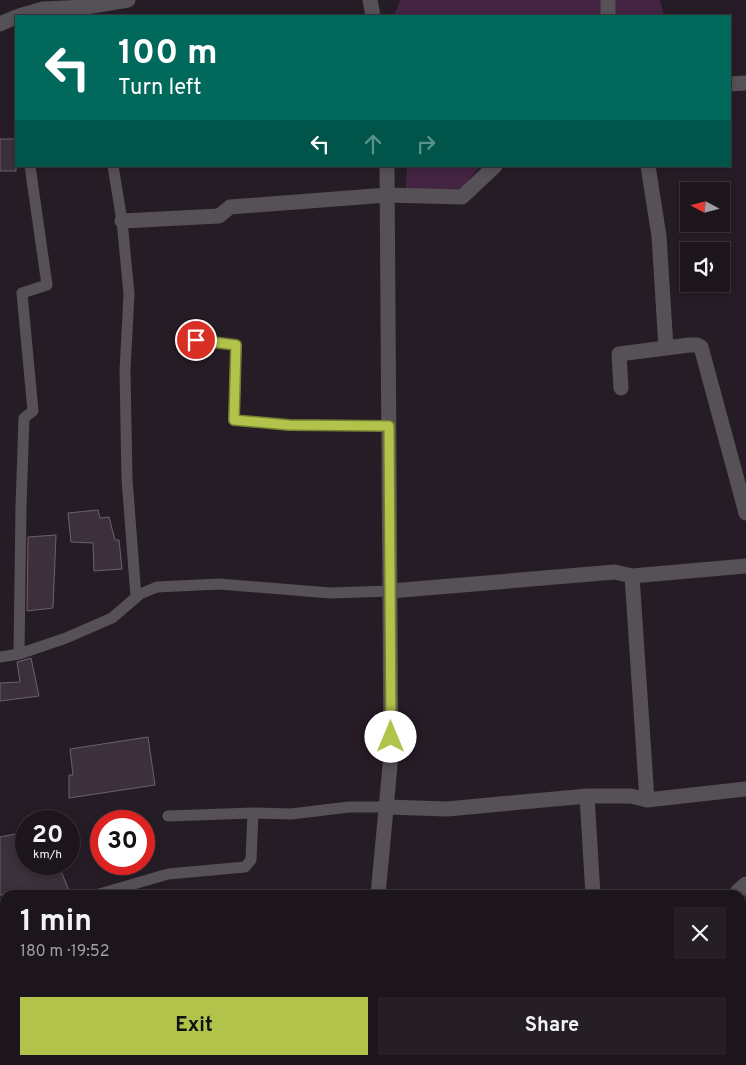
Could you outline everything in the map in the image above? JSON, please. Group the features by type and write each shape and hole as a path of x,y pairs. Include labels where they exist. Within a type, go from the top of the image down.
{"street":[{"path":"25,15 43,10 86,8 128,0"},
{"path":"370,0 373,15"},
{"path":"608,0 608,15"},
{"path":"0,24 15,18"},
{"path":"731,84 746,83"},
{"path":"379,890 391,755 387,167"},
{"path":"122,221 219,216 230,207 387,195 462,196 495,167"},
{"path":"648,167 659,236 666,348"},
{"path":"621,388 619,354 697,345 701,347 746,513"},
{"path":"391,591 615,572 632,576 746,566"},
{"path":"632,576 647,800"},
{"path":"387,806 447,809 587,796 631,796 647,800 746,789"},
{"path":"587,796 593,890"}],"lane":[{"path":"19,654 24,418 33,411 22,293 47,285 30,167"},
{"path":"113,167 122,221 129,294 125,370 127,479 136,597"},
{"path":"196,340 236,345 234,420 289,425 389,426"},
{"path":"0,657 19,654 66,638 112,618 140,594 157,587 218,584 330,592 391,591"},
{"path":"168,816 253,813 291,814 349,807 387,806"},
{"path":"113,890 168,874 245,867 251,860 253,813"}],"shaded area":[{"path":"400,0 660,0 664,15 394,15"},
{"path":"407,167 479,167 459,192 406,188"}],"building":[{"path":"0,139 15,139 16,171 0,171"},
{"path":"98,510 100,518 109,517 115,540 119,540 122,569 94,571 93,543 71,542 68,513"},
{"path":"56,535 53,608 27,611 28,537"},
{"path":"31,658 39,696 0,701 0,683 20,682 17,662"},
{"path":"148,737 155,785 69,798 69,775 73,775 70,749"},
{"path":"15,834 15,875 63,875 69,890 0,890 0,837"}],"route":[{"path":"196,340 236,345 234,420 289,425 389,426 391,737"}]}
